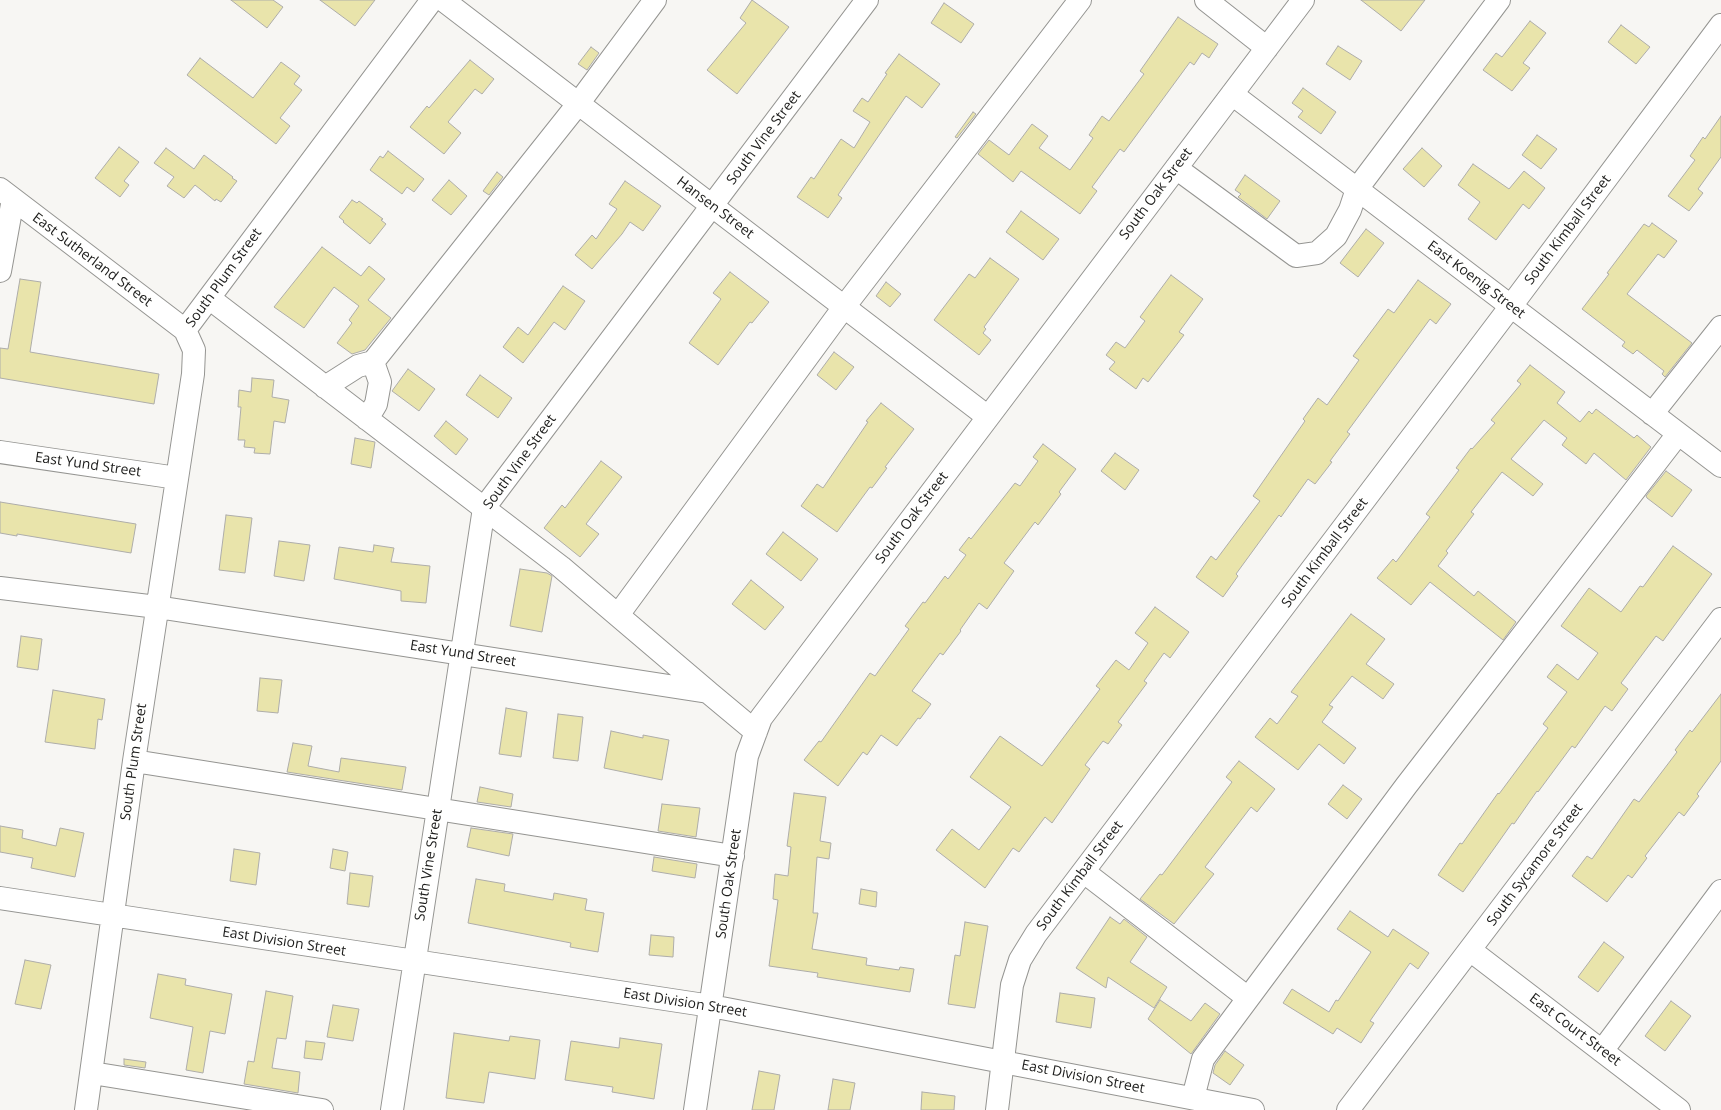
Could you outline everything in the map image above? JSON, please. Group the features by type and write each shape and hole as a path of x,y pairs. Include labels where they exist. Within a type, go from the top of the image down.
{"street":[{"name":"South Plum Street","path":"86,1110 134,761 193,374 194,350 185,330 432,0"},
{"name":"Hansen Street","path":"443,0 988,417"},
{"path":"325,387 358,366 373,362 578,104 655,0"},
{"name":"South Vine Street","path":"392,1110 484,508 867,0"},
{"path":"618,616 844,307 1080,0"},
{"path":"1206,0 1267,48"},
{"name":"South Oak Street","path":"695,1110 747,756 761,718 1303,0"},
{"path":"1176,168 1296,256 1317,253 1336,236 1350,210 1357,189 1499,0"},
{"name":"South Kimball Street","path":"997,1110 1012,985 1020,960 1036,934 1511,306 1718,36"},
{"name":"East Koenig Street","path":"1232,94 1721,466"},
{"path":"0,271 7,194"},
{"name":"East Sutherland Street","path":"7,194 185,330"},
{"path":"209,298 561,567 756,732"},
{"path":"1652,414 1721,327"},
{"path":"367,418 376,404 380,382 373,362"},
{"path":"1194,1098 1203,1059 1406,786 1678,434"},
{"name":"East Yund Street","path":"0,452 177,478"},
{"path":"0,588 157,607"},
{"name":"East Yund Street","path":"157,607 708,692"},
{"name":"South Sycamore Street","path":"1348,1110 1721,619"},
{"path":"134,761 733,856"},
{"path":"1084,872 1248,998"},
{"path":"1602,1051 1721,891"},
{"path":"0,898 113,916"},
{"name":"East Division Street","path":"113,916 711,1006 1253,1110"},
{"name":"East Court Street","path":"1470,950 1679,1110"},
{"path":"92,1073 322,1110"}],"building":[{"path":"231,0 273,0 283,7 267,28"},
{"path":"320,0 375,0 355,26"},
{"path":"752,0 789,27 737,94 707,70 746,23 740,18"},
{"path":"1361,0 1425,0 1401,31"},
{"path":"944,3 974,24 961,43 931,23"},
{"path":"1178,17 1218,44 1209,58 1202,53 1194,65 1190,62 1124,152 1120,149 1092,187 1097,191 1080,214 1021,171 1013,182 978,154 989,140 1009,155 1032,124 1048,136 1039,148 1070,170 1093,138 1089,135 1102,116 1109,121 1144,74 1140,71"},
{"path":"1530,21 1546,33 1523,63 1530,68 1512,91 1483,70 1496,53 1502,57"},
{"path":"1621,25 1650,47 1636,64 1608,42"},
{"path":"1338,46 1362,61 1350,80 1326,64"},
{"path":"591,47 599,53 587,70 578,64"},
{"path":"899,54 940,84 922,108 906,96 838,195 842,198 828,218 797,197 811,177 814,179 841,139 854,148 870,122 853,111 862,98 868,102"},
{"path":"200,58 253,98 281,62 300,76 294,84 302,90 280,118 290,126 276,144 187,75"},
{"path":"470,60 494,79 482,94 475,89 448,122 461,133 444,154 410,127"},
{"path":"1303,88 1336,112 1321,134 1298,117 1303,111 1292,103"},
{"path":"973,112 976,114 957,138 955,137"},
{"path":"1721,116 1721,157 1698,189 1703,193 1689,211 1668,196 1695,160 1690,156"},
{"path":"1537,135 1557,149 1541,169 1522,155"},
{"path":"119,147 139,162 124,181 129,185 120,197 95,178"},
{"path":"166,148 194,169 204,155 237,181 221,202 216,199 215,201 195,185 184,198 167,186 174,177 154,163"},
{"path":"1422,148 1442,166 1424,187 1403,169"},
{"path":"388,151 424,179 414,192 407,187 402,194 370,170 380,156 383,158"},
{"path":"1473,164 1509,189 1524,171 1545,188 1529,209 1523,204 1496,240 1468,219 1480,202 1458,185"},
{"path":"497,172 503,177 489,195 483,191"},
{"path":"1245,175 1280,201 1267,219 1238,197 1241,194 1235,190"},
{"path":"449,180 467,196 451,215 432,200"},
{"path":"625,181 661,206 643,231 630,222 592,269 575,255 592,235 596,239 617,209 609,204"},
{"path":"352,200 357,203 359,201 383,219 381,220 386,224 370,244 339,217"},
{"path":"1021,211 1059,239 1043,260 1006,232"},
{"path":"1652,223 1677,241 1664,258 1658,254 1627,294 1692,343 1665,377 1662,374 1664,371 1637,350 1633,354 1622,346 1625,342 1582,309 1644,224 1649,227"},
{"path":"1366,229 1384,243 1358,277 1340,263"},
{"path":"322,247 361,276 369,266 385,279 368,300 391,318 365,350 352,354 337,343 352,323 349,320 359,306 334,287 304,328 274,307"},
{"path":"990,258 1019,279 984,327 986,329 983,333 991,340 979,355 934,320 969,274 975,278"},
{"path":"730,272 769,302 752,323 750,322 718,365 689,343 721,299 713,293"},
{"path":"1171,275 1203,299 1179,332 1184,335 1148,382 1143,378 1136,389 1109,369 1115,362 1106,355 1116,342 1125,348 1145,321 1140,317"},
{"path":"20,279 41,282 30,352 159,374 154,404 0,378 0,348 8,349"},
{"path":"1418,280 1451,304 1436,324 1430,319 1347,432 1350,434 1330,461 1332,462 1315,484 1308,479 1236,574 1238,576 1223,597 1196,577 1211,556 1216,560 1260,501 1253,496 1305,421 1303,419 1318,398 1327,405 1359,360 1353,356 1388,309 1394,313"},
{"path":"886,282 901,294 890,307 876,296"},
{"path":"563,286 585,301 565,330 554,322 523,363 503,347 518,327 528,335"},
{"path":"834,352 854,367 836,390 817,375"},
{"path":"1530,365 1565,392 1557,403 1580,422 1589,411 1592,414 1596,409 1634,438 1637,435 1651,447 1626,480 1594,453 1586,464 1562,445 1567,438 1544,420 1511,459 1543,484 1533,496 1502,472 1471,512 1474,514 1446,551 1448,553 1438,566 1474,596 1478,591 1516,622 1503,640 1430,582 1411,605 1377,578 1393,559 1396,562 1430,517 1426,514 1459,470 1456,468 1471,448 1495,423 1491,420 1521,384 1517,381"},
{"path":"408,369 435,389 419,411 392,391"},
{"path":"480,375 512,398 498,418 466,395"},
{"path":"252,378 274,380 272,397 289,400 285,423 274,421 270,454 254,453 255,448 244,447 245,440 238,440 241,407 238,407 239,390 251,392"},
{"path":"881,403 914,429 885,467 887,468 872,488 870,487 837,532 801,506 817,484 823,488 868,422 866,421"},
{"path":"446,421 468,439 456,455 434,436"},
{"path":"355,438 375,442 371,468 351,464"},
{"path":"1043,444 1076,469 1059,492 1061,494 1038,525 1035,522 1004,563 1014,571 987,609 979,603 943,655 940,653 912,691 931,704 920,719 918,718 897,746 881,735 867,755 863,752 838,786 804,760 819,741 821,742 870,673 875,676 909,629 905,626 923,602 925,603 945,576 948,579 966,555 959,550 969,537 971,539 1015,483 1020,486 1038,461 1033,457"},
{"path":"1115,453 1139,470 1125,490 1101,471"},
{"path":"601,461 622,477 586,524 599,534 580,557 544,528 562,505 565,508"},
{"path":"1666,471 1692,490 1672,517 1646,496"},
{"path":"0,502 136,524 131,553 17,534 17,536 0,533"},
{"path":"226,515 252,518 245,573 219,570"},
{"path":"783,532 818,559 801,581 766,554"},
{"path":"279,541 310,545 304,581 274,576"},
{"path":"374,545 394,548 391,562 430,566 426,603 401,601 401,591 334,579 339,547 373,552"},
{"path":"1673,546 1712,574 1663,641 1656,636 1621,683 1628,689 1612,711 1605,706 1575,748 1572,746 1514,824 1512,823 1463,892 1438,875 1460,843 1462,844 1548,728 1543,724 1567,692 1547,677 1557,664 1578,680 1598,653 1561,626 1589,588 1621,612 1640,586 1643,587"},
{"path":"520,569 547,573 552,576 542,632 510,626"},
{"path":"751,580 784,607 765,630 732,604"},
{"path":"1155,607 1189,632 1170,658 1164,653 1144,681 1147,683 1118,722 1122,725 1108,744 1103,741 1085,765 1090,769 1052,823 1045,817 1019,852 1013,848 985,888 936,850 952,829 979,850 1011,807 970,777 1000,736 1042,766 1100,689 1096,686 1116,660 1129,670 1148,643 1135,633"},
{"path":"1351,614 1385,639 1366,664 1394,684 1383,699 1352,676 1329,705 1333,707 1322,722 1356,748 1344,764 1319,744 1298,770 1255,737 1270,718 1277,724 1298,696 1291,692"},
{"path":"21,636 42,639 38,670 17,667"},
{"path":"260,678 282,680 278,713 257,711"},
{"path":"53,690 105,699 102,720 98,719 95,749 45,742"},
{"path":"1721,694 1721,761 1684,816 1679,812 1645,856 1647,858 1632,878 1628,875 1607,902 1572,876 1587,856 1592,859 1634,799 1639,802 1677,752 1675,750 1690,730 1692,732"},
{"path":"506,708 527,712 521,757 499,754"},
{"path":"558,714 583,717 578,761 553,758"},
{"path":"611,731 643,738 643,735 669,740 662,780 604,768"},
{"path":"293,743 312,746 308,766 339,772 341,758 406,767 402,790 287,772"},
{"path":"1239,761 1275,789 1257,812 1251,807 1205,867 1214,874 1174,924 1140,899 1160,874 1162,875 1232,782 1226,777"},
{"path":"1343,785 1362,799 1347,819 1328,804"},
{"path":"480,787 513,794 511,807 477,802"},
{"path":"794,793 826,797 820,841 831,843 829,859 817,857 813,913 818,913 812,949 867,958 866,965 899,970 900,967 914,969 910,992 817,977 818,973 769,966 778,900 773,899 775,874 788,876 791,847 787,846"},
{"path":"662,804 700,808 696,837 658,831"},
{"path":"0,826 23,830 22,838 56,846 60,828 84,833 75,877 31,868 33,858 0,852"},
{"path":"471,828 513,834 509,856 467,847"},
{"path":"234,849 260,853 256,885 230,881"},
{"path":"333,849 348,852 345,871 330,868"},
{"path":"654,857 697,864 695,878 652,871"},
{"path":"350,873 373,876 369,907 347,904"},
{"path":"476,879 505,884 504,891 553,900 554,893 587,899 585,910 604,913 598,952 570,947 571,943 468,923"},
{"path":"861,889 877,892 876,907 859,904"},
{"path":"1350,911 1388,937 1393,929 1429,953 1418,969 1410,963 1370,1021 1374,1023 1361,1043 1337,1028 1333,1034 1283,1003 1292,989 1329,1012 1336,1000 1338,1001 1371,952 1337,929"},
{"path":"1110,917 1120,924 1124,919 1147,937 1130,962 1167,987 1154,1008 1108,977 1106,988 1076,968"},
{"path":"965,922 988,926 975,1008 948,1004 955,955 960,956"},
{"path":"651,935 674,937 673,957 649,955"},
{"path":"1604,942 1624,957 1598,992 1578,977"},
{"path":"25,960 51,965 41,1009 15,1004"},
{"path":"158,974 186,979 185,985 232,994 225,1034 210,1031 203,1073 186,1070 193,1027 150,1018"},
{"path":"266,991 293,996 286,1039 277,1038 272,1068 300,1072 298,1093 244,1084 248,1061 254,1062"},
{"path":"1060,993 1095,998 1091,1028 1056,1022"},
{"path":"1160,1000 1191,1021 1205,1003 1220,1014 1191,1054 1148,1019"},
{"path":"1671,1001 1691,1016 1665,1051 1645,1036"},
{"path":"333,1005 359,1009 353,1041 327,1037"},
{"path":"454,1033 509,1041 510,1036 540,1040 535,1079 489,1072 484,1103 446,1098"},
{"path":"620,1038 662,1044 654,1099 612,1092 613,1087 565,1080 571,1041 619,1048"},
{"path":"306,1041 325,1043 322,1060 304,1058"},
{"path":"1225,1051 1244,1065 1230,1085 1213,1073 1215,1065"},
{"path":"124,1059 146,1062 145,1068 124,1065"},
{"path":"759,1071 780,1075 774,1110 752,1110"},
{"path":"833,1079 855,1083 850,1110 828,1110"},
{"path":"922,1092 955,1096 954,1110 921,1110"}]}
